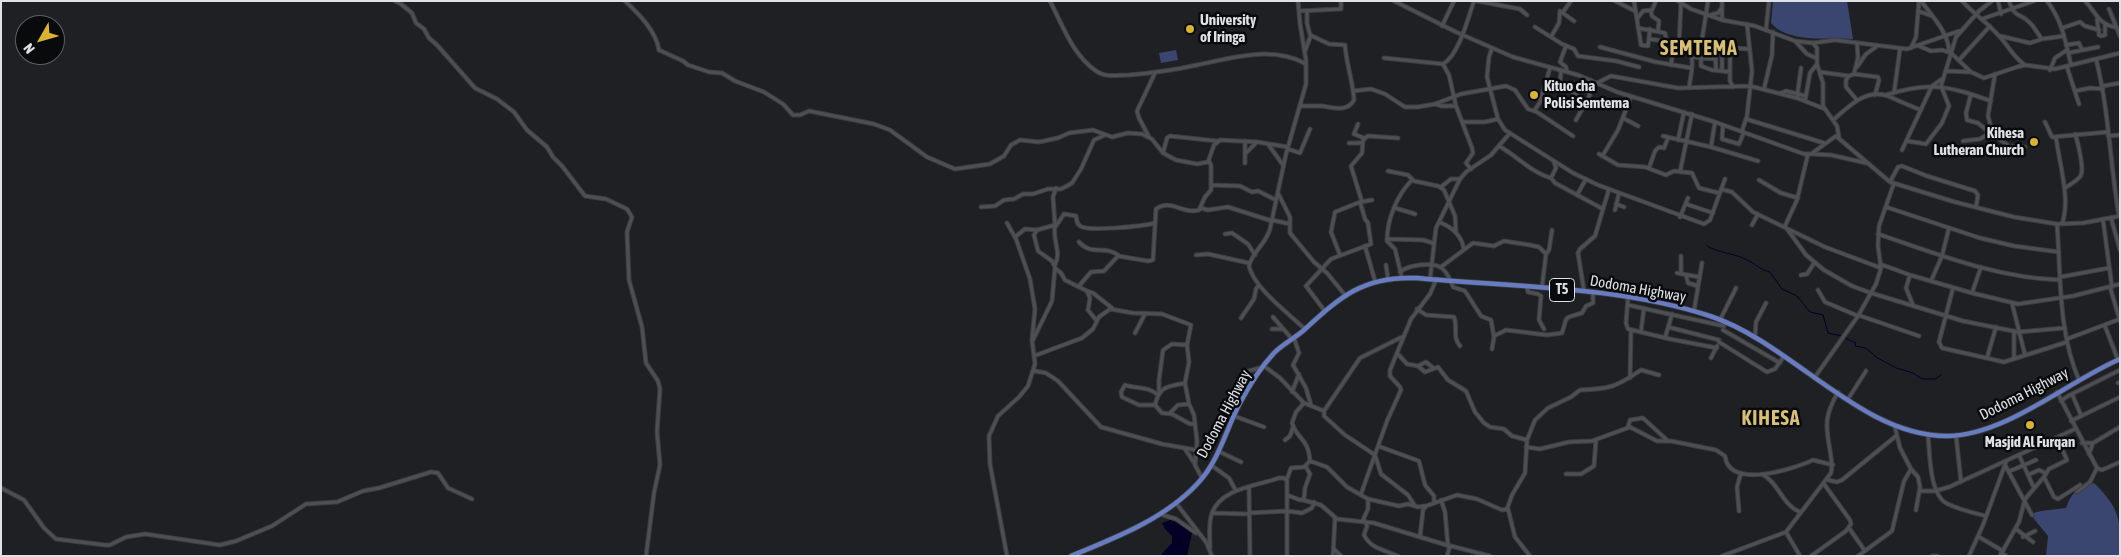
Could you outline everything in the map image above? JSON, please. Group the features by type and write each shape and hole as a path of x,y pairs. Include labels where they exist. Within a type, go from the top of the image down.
{"highway":[{"name":"Dodoma Highway","path":"1074,555 1121,535 1176,502 1202,479 1211,466 1244,396 1264,366 1280,348 1305,329 1324,310 1345,296 1375,281 1388,278 1430,279 1584,292 1628,298 1694,312 1755,337 1848,399 1895,427 1913,433 1928,435 1956,435 1977,432 2000,424 2119,359"}],"street":[{"path":"395,1 412,13 429,38 477,89 497,98 514,112 527,130 546,146 553,158 562,165 585,196 606,199 627,209 631,214 632,219 627,232 629,280 642,327 646,363 658,381 660,390 657,432 660,465 654,492 646,556"},
{"path":"625,1 638,14 656,38 659,49 688,65 709,72 722,73 735,81 756,89 783,104 793,115 800,115 811,111 874,124 890,130 927,156 955,169 990,164 1004,156 1011,146 1020,140 1039,142 1058,138 1069,133 1093,130 1105,135 1116,136 1130,132 1142,134 1150,138"},
{"path":"1050,1 1070,43 1098,72 1110,76 1155,72 1243,55 1282,56 1306,64"},
{"path":"1298,1 1305,52 1306,84 1288,148 1268,238 1249,263 1250,271 1260,285 1305,329"},
{"path":"1299,11 1341,9 1341,1"},
{"path":"1394,1 1461,35 1519,60 1561,70 1631,97 1692,114 1809,154 1837,156 1866,163"},
{"path":"1442,26 1454,1"},
{"path":"1384,58 1443,64 1451,57 1476,1 1520,9 1528,15"},
{"path":"1564,12 1567,3 1572,1"},
{"path":"1615,1 1635,11"},
{"path":"1634,1 1640,44 1647,46 1650,29"},
{"path":"1656,1 1651,11 1652,16 1659,21 1658,31"},
{"path":"1708,1 1708,15 1701,46 1701,66 1730,72"},
{"path":"1766,29 1769,1"},
{"path":"1911,48 1916,37 1920,1"},
{"path":"1920,1 1945,35 1950,52"},
{"path":"1962,1 2000,36 2013,56 2025,65 2050,70 2120,54"},
{"path":"1906,141 1925,145 1935,133 1948,109 1948,102 1941,86 1950,52 1960,31 1992,1"},
{"path":"1998,1 2002,14"},
{"path":"2009,1 2012,10 2019,17 2030,22 2042,38"},
{"path":"1982,19 2002,14 2034,1"},
{"path":"2054,1 2048,2 2062,28 2079,104"},
{"path":"2085,1 2097,18 2115,27"},
{"path":"1679,45 1680,2 1722,20 1748,24 1795,41 1813,43 1828,40 1900,49 1919,46 1960,31"},
{"path":"1720,2 1722,20"},
{"path":"1708,15 1718,13 1721,9"},
{"path":"2109,10 2120,36"},
{"path":"1301,106 1340,108 1352,103 1353,91 1345,56 1345,45 1329,44 1311,35 1308,29 1307,11"},
{"path":"1637,19 1643,11 1651,11"},
{"path":"1918,11 1932,16"},
{"path":"1551,37 1559,23 1559,12 1564,12"},
{"path":"1564,12 1574,21"},
{"path":"2097,18 2098,30 2100,35 2104,36 2105,23"},
{"path":"2062,28 2080,22 2085,26 2098,30"},
{"path":"1723,125 1722,139 1739,144 1746,119 1752,71 1748,24"},
{"path":"1959,60 1990,26"},
{"path":"1535,27 1574,49 1578,56 1616,61 1639,67"},
{"path":"1638,28 1665,33 1667,42"},
{"path":"1764,89 1772,55 1773,32"},
{"path":"1305,52 1311,35"},
{"path":"2000,36 2030,43 2042,38 2064,36"},
{"path":"1649,39 1679,45 1692,57 1715,59"},
{"path":"1795,41 1807,54 1816,58"},
{"path":"1813,43 1817,48 1816,58 1823,83 1823,103 1825,109 1833,120 1839,137 1866,163 1892,182 2014,217 2057,224 2103,220 2119,216 2103,88 2096,59"},
{"path":"2050,70 2055,58 2067,49 2079,43 2082,50"},
{"path":"1671,65 1674,44"},
{"path":"1854,74 1858,53 1857,44"},
{"path":"1858,53 1862,45"},
{"path":"1566,46 1560,62 1566,67 1567,72"},
{"path":"1701,46 1749,49"},
{"path":"1715,46 1716,70"},
{"path":"1856,67 1866,54 1877,46"},
{"path":"1919,46 1930,51 1942,50 1950,52 1980,78 2025,65"},
{"path":"1600,47 1671,65 1691,68"},
{"path":"1722,47 1722,71"},
{"path":"2067,49 2082,50 2098,47"},
{"path":"1492,48 1487,68 1489,89 1502,127 1552,160 1586,179 1609,189 1680,217 1704,224 1709,223 1725,179"},
{"path":"1730,48 1730,72 1733,87"},
{"path":"1894,93 1900,49"},
{"path":"1689,88 1692,57"},
{"path":"1706,59 1706,68"},
{"path":"1443,64 1449,75 1456,106 1473,151 1466,163 1471,169"},
{"path":"1805,101 1810,73 1817,64"},
{"path":"1534,111 1540,102 1550,68"},
{"path":"1798,96 1801,68"},
{"path":"1561,70 1560,85 1586,102"},
{"path":"1946,71 1971,72"},
{"path":"1155,72 1137,111 1150,138 1163,153 1181,162 1197,164 1209,161"},
{"path":"1820,72 1878,77 1875,95"},
{"path":"1992,134 1988,116 1996,73"},
{"path":"1849,76 1846,84 1857,100"},
{"path":"1597,83 1607,77 1616,77 1667,87 1750,86 1781,94 1806,96"},
{"path":"1902,150 1932,86 1943,79"},
{"path":"1576,120 1590,94 1586,91 1591,80"},
{"path":"2075,90 2103,88 2120,83"},
{"path":"1353,91 1368,88 1376,90 1405,106 1418,107 1435,104 1461,94 1506,86 1515,90 1526,108 1534,111 1573,136"},
{"path":"1833,120 1857,100 1875,95 1886,95 1932,86 1941,86 1991,101"},
{"path":"1569,103 1576,94"},
{"path":"1971,94 1966,113 1967,120 1978,124 2009,146 2025,147"},
{"path":"1886,95 1921,110"},
{"path":"1798,96 1825,109"},
{"path":"1631,97 1623,118 1601,155 1622,166 1649,168 1666,174 1674,171 1692,173 1699,188 1732,192 1748,208 1758,214 1833,250 1910,276 2012,303 2062,298 2120,284"},
{"path":"1818,105 1823,103"},
{"path":"1435,104 1456,106"},
{"path":"1678,140 1684,112"},
{"path":"1680,172 1692,114"},
{"path":"1623,118 1638,126"},
{"path":"1462,122 1485,122 1498,119"},
{"path":"1746,119 1825,143"},
{"path":"1711,147 1715,122"},
{"path":"2045,122 2050,136 2075,134 2120,135"},
{"path":"1358,124 1354,134 1364,138 1371,136 1398,138"},
{"path":"1163,153 1167,138 1170,136 1217,141 1268,143 1300,153 1310,129"},
{"path":"1430,279 1433,243 1439,222 1460,179 1500,146 1510,133"},
{"path":"1963,141 1980,140 1992,134"},
{"path":"2065,188 2080,178 2082,174 2081,150 2075,134"},
{"path":"981,207 995,206 1006,199 1063,188 1072,183 1081,169 1093,142 1097,137 1105,135"},
{"path":"1663,136 1717,148 1758,162"},
{"path":"2056,136 2065,188 2066,207 2062,224"},
{"path":"1786,226 1798,198 1809,154 1833,137 1839,137"},
{"path":"1324,310 1306,286 1323,270 1331,259 1372,243 1351,166 1362,153 1364,138"},
{"path":"1649,168 1656,149 1658,147 1664,148 1668,138"},
{"path":"1712,140 1717,148"},
{"path":"1201,208 1205,197 1210,192 1209,161 1217,141"},
{"path":"1245,141 1245,164"},
{"path":"1258,142 1258,149"},
{"path":"1246,154 1258,142"},
{"path":"1268,143 1284,166"},
{"path":"1349,143 1362,143"},
{"path":"1500,146 1542,175 1551,178 1558,185 1603,209"},
{"path":"1551,178 1556,168 1552,160"},
{"path":"1815,377 1858,316 1876,284 1880,266 1878,234 1892,182 1898,168 1902,166 1975,191 1978,196 1976,207"},
{"path":"1388,171 1409,176 1412,180 1440,187 1446,192 1455,216 1456,232"},
{"path":"1440,187 1451,178 1460,179"},
{"path":"1577,195 1586,179"},
{"path":"1402,278 1395,249 1389,245 1387,239 1394,208 1398,199 1412,180"},
{"path":"1758,180 1781,193 1798,198"},
{"path":"1211,185 1240,186 1252,192 1258,191 1276,200"},
{"path":"1032,342 1051,305 1055,267 1059,251 1054,239 1053,197 1056,188"},
{"path":"1584,292 1578,254 1580,249 1595,236 1609,189"},
{"path":"1278,193 1289,215 1290,233 1345,296"},
{"path":"1615,210 1619,193"},
{"path":"1680,217 1688,198"},
{"path":"1340,255 1331,232 1335,212 1372,200"},
{"path":"1616,204 1624,207"},
{"path":"1686,204 1713,213"},
{"path":"1079,242 1089,250 1110,250 1119,256 1152,261 1154,256 1155,211 1160,207 1174,205 1192,211 1201,208 1211,210 1228,207 1272,221 1290,224"},
{"path":"1886,207 2014,246 2058,252"},
{"path":"1394,208 1415,214"},
{"path":"1015,238 1025,229 1038,230 1055,226 1064,214 1076,216 1076,223 1079,226 1092,230 1144,226 1154,223"},
{"path":"1752,225 1758,214"},
{"path":"2111,218 2120,250"},
{"path":"1953,288 1938,342 1940,346 2004,362 2067,341 2120,320 2111,287 2103,220"},
{"path":"1439,222 1456,232 1462,241 1464,250"},
{"path":"1007,556 990,464 989,438 998,416 1024,391 1034,371 1032,342 1035,304 1028,272 1008,223"},
{"path":"2057,224 2065,328 2071,360 2078,380"},
{"path":"1786,226 1800,247 1815,262 1836,277 1870,293 1945,316 2016,332 2065,328"},
{"path":"1931,281 1942,256 1950,228"},
{"path":"1038,230 1034,236 1038,251 1052,261 1064,280 1087,291 1091,291 1112,309 1145,314 1162,314 1191,325 1187,345 1189,362 1185,384 1189,404 1194,415 1195,465"},
{"path":"1542,289 1546,254 1549,250 1552,230"},
{"path":"1225,234 1232,233 1248,244 1254,255"},
{"path":"1878,234 1942,256 2017,275 2060,279 2108,268"},
{"path":"1387,239 1423,240 1433,243"},
{"path":"1400,272 1407,268 1441,267 1473,243 1494,246 1504,241 1536,246 1546,254"},
{"path":"1365,246 1375,281"},
{"path":"1196,255 1208,254 1249,263"},
{"path":"1079,286 1091,272 1104,271 1119,256"},
{"path":"1681,256 1681,274 1688,283 1698,286"},
{"path":"1801,275 1807,274 1815,262"},
{"path":"1694,312 1702,263"},
{"path":"1386,265 1388,278"},
{"path":"1441,267 1453,287 1466,293 1481,316 1491,320 1494,336 1492,349"},
{"path":"1972,293 1981,267"},
{"path":"1681,274 1699,277"},
{"path":"1910,276 1906,288 1909,291 1913,306"},
{"path":"1361,494 1391,411 1401,390 1390,373 1397,353 1417,309 1430,294 1436,280"},
{"path":"1241,318 1254,299 1256,289 1260,285"},
{"path":"1527,287 1528,292 1541,296 1538,320 1544,329"},
{"path":"1711,358 1719,341 1736,288"},
{"path":"1818,290 1825,302 1858,316 1918,336"},
{"path":"1087,291 1090,298 1088,310 1097,320"},
{"path":"1494,336 1506,330 1547,335 1562,333 1569,315 1582,313 1586,306 1593,303 1593,294"},
{"path":"1628,298 1626,323 1631,330 1630,378"},
{"path":"1755,337 1756,322 1766,303"},
{"path":"2012,303 2016,332 2014,359"},
{"path":"1628,305 1723,325 1780,363"},
{"path":"1642,331 1644,308"},
{"path":"1034,356 1082,338 1093,329 1102,314 1112,309"},
{"path":"1417,309 1426,315 1454,317 1455,339 1460,346"},
{"path":"1135,333 1145,314"},
{"path":"1665,338 1672,314"},
{"path":"1273,317 1293,339 1299,353 1293,365 1299,374 1311,406"},
{"path":"2105,326 2119,359"},
{"path":"1668,327 1719,341 1767,372 1773,371 1784,355"},
{"path":"1987,358 1996,327"},
{"path":"1272,329 1283,329"},
{"path":"1631,330 1716,348"},
{"path":"2016,332 2025,355"},
{"path":"1403,337 1360,358 1354,364 1324,411 1324,416 1345,435 1375,455 1381,474 1406,494 1415,506"},
{"path":"1155,405 1159,394 1163,350 1172,344 1187,345"},
{"path":"1397,353 1407,364 1418,366 1425,372 1438,367 1449,381 1466,391 1475,412 1486,424 1503,428 1510,435 1527,440"},
{"path":"1418,366 1427,362 1433,368"},
{"path":"1242,373 1264,366 1280,378 1304,403 1324,411"},
{"path":"1530,556 1515,537 1508,509 1512,495 1526,473 1527,440 1535,420 1548,408 1571,397 1580,390 1608,388 1620,384 1641,370 1660,375"},
{"path":"2061,401 2120,370"},
{"path":"1034,371 1046,373 1058,380 1066,392 1076,399 1101,427 1196,450"},
{"path":"1848,399 1866,371"},
{"path":"1292,392 1299,374"},
{"path":"1159,394 1169,386 1185,384"},
{"path":"1159,394 1147,388 1137,389 1125,385 1121,392 1122,397 1136,404 1155,405 1162,413 1170,414 1190,424 1195,424"},
{"path":"1722,556 1786,532 1800,512 1828,480 1833,465 1826,423 1829,409 1838,392"},
{"path":"2057,392 2082,443 2097,468 2102,470 2120,462"},
{"path":"2072,394 2081,415"},
{"path":"2071,421 2120,398"},
{"path":"1285,440 1290,436 1294,416 1304,403"},
{"path":"1170,414 1178,405 1189,404"},
{"path":"1234,416 1264,427"},
{"path":"1628,427 1630,420 1644,418 1669,441"},
{"path":"1293,427 1309,448 1310,461 1306,467"},
{"path":"1526,447 1540,449 1569,442 1596,439 1628,427 1634,428 1657,441 1669,441 1716,450 1725,456 1725,462 1729,468 1741,473 1762,474 1802,466 1813,460 1833,465"},
{"path":"1895,427 1896,436 1911,469 1918,477 1920,491 1916,510"},
{"path":"2082,443 2093,443 2120,427"},
{"path":"1920,491 1935,491 1961,482 2075,429"},
{"path":"1928,435 1935,491 1947,504 1986,516"},
{"path":"1956,435 1961,482"},
{"path":"1828,480 1837,482 1842,480 1896,436"},
{"path":"1566,474 1581,474 1594,466 1596,439"},
{"path":"2001,553 2016,529 2025,499 2049,468 2065,461 2067,458 2052,439"},
{"path":"2089,455 2093,443"},
{"path":"1378,446 1419,461 1425,485 1434,496 1434,501"},
{"path":"1184,448 1202,479"},
{"path":"1218,451 1241,462"},
{"path":"2019,455 2034,488"},
{"path":"2010,471 2036,460"},
{"path":"1310,461 1327,467 1347,486 1368,499 1397,506 1408,504 1426,506"},
{"path":"2005,463 2032,515"},
{"path":"1970,556 1979,537 2005,463"},
{"path":"1211,466 1229,478 1236,491"},
{"path":"1287,556 1286,480 1291,468 1306,467"},
{"path":"1304,500 1305,488 1310,474 1306,467"},
{"path":"2077,492 2090,482 2097,468"},
{"path":"1858,556 1892,532 1904,481 1911,469"},
{"path":"2028,475 2039,470 2045,475 2054,496 2058,499 2080,485"},
{"path":"1,488 24,500 44,528 56,539 104,545 126,537 145,534 215,545 229,543 272,526 306,504 338,502 363,491 433,472 438,473 448,488 472,499"},
{"path":"1739,511 1738,487 1741,473"},
{"path":"1762,474 1771,481 1789,506 1800,512"},
{"path":"1212,556 1210,548 1212,513 1224,499 1236,491 1279,478 1286,480"},
{"path":"1824,484 1850,520 1849,528 1865,551"},
{"path":"1249,488 1250,556"},
{"path":"1286,495 1314,502 1335,518 1364,521 1490,556"},
{"path":"1420,536 1423,510 1426,506 1434,501 1450,496 1458,495 1477,499 1502,510 1508,509"},
{"path":"1364,521 1368,512 1368,499"},
{"path":"1441,500 1449,546 1447,556"},
{"path":"1176,502 1210,548"},
{"path":"1212,513 1287,511 1302,513 1312,508 1314,502"},
{"path":"1157,514 1176,519 1201,536"},
{"path":"1334,556 1335,518"},
{"path":"1364,521 1367,526 1364,535 1369,543 1375,548 1398,556"},
{"path":"1811,556 1849,528"},
{"path":"2016,529 2033,542"},
{"path":"2024,536 2034,531"},
{"path":"1786,532 1800,556"},
{"path":"1979,537 2006,556"},
{"path":"1334,549 1341,556"},
{"path":"1735,550 1738,556"},
{"path":"1932,556 1937,556"}],"shaded area":[{"path":"1773,1 1847,1 1853,39 1821,39 1788,34 1771,23"},
{"path":"1176,50 1178,60 1161,63 1159,53"},
{"path":"2094,483 2109,500 2117,515 2120,532 2120,556 2046,556 2048,536 2030,514 2066,508 2076,491"},
{"path":"1173,519 1184,525 1192,533 1187,556 1160,556 1172,543 1172,536 1162,523"}],"waterway":[{"path":"1707,246 1740,257 1770,272 1782,289 1797,296 1810,312 1823,315 1828,333 1842,336"},
{"path":"1845,338 1856,343 1855,346 1866,348 1876,357 1896,368 1913,373 1922,379 1935,379 1941,375"}],"place":[{"name":"University of Iringa","path":"1190,29"},
{"name":"Kituo cha Polisi Semtema","path":"1534,95"},
{"name":"Kihesa Lutheran Church","path":"2034,142"},
{"name":"Masjid Al Furqan","path":"2030,425"}],"district":[{"name":"SEMTEMA","path":"1699,49"},
{"name":"KIHESA","path":"1771,419"}]}
